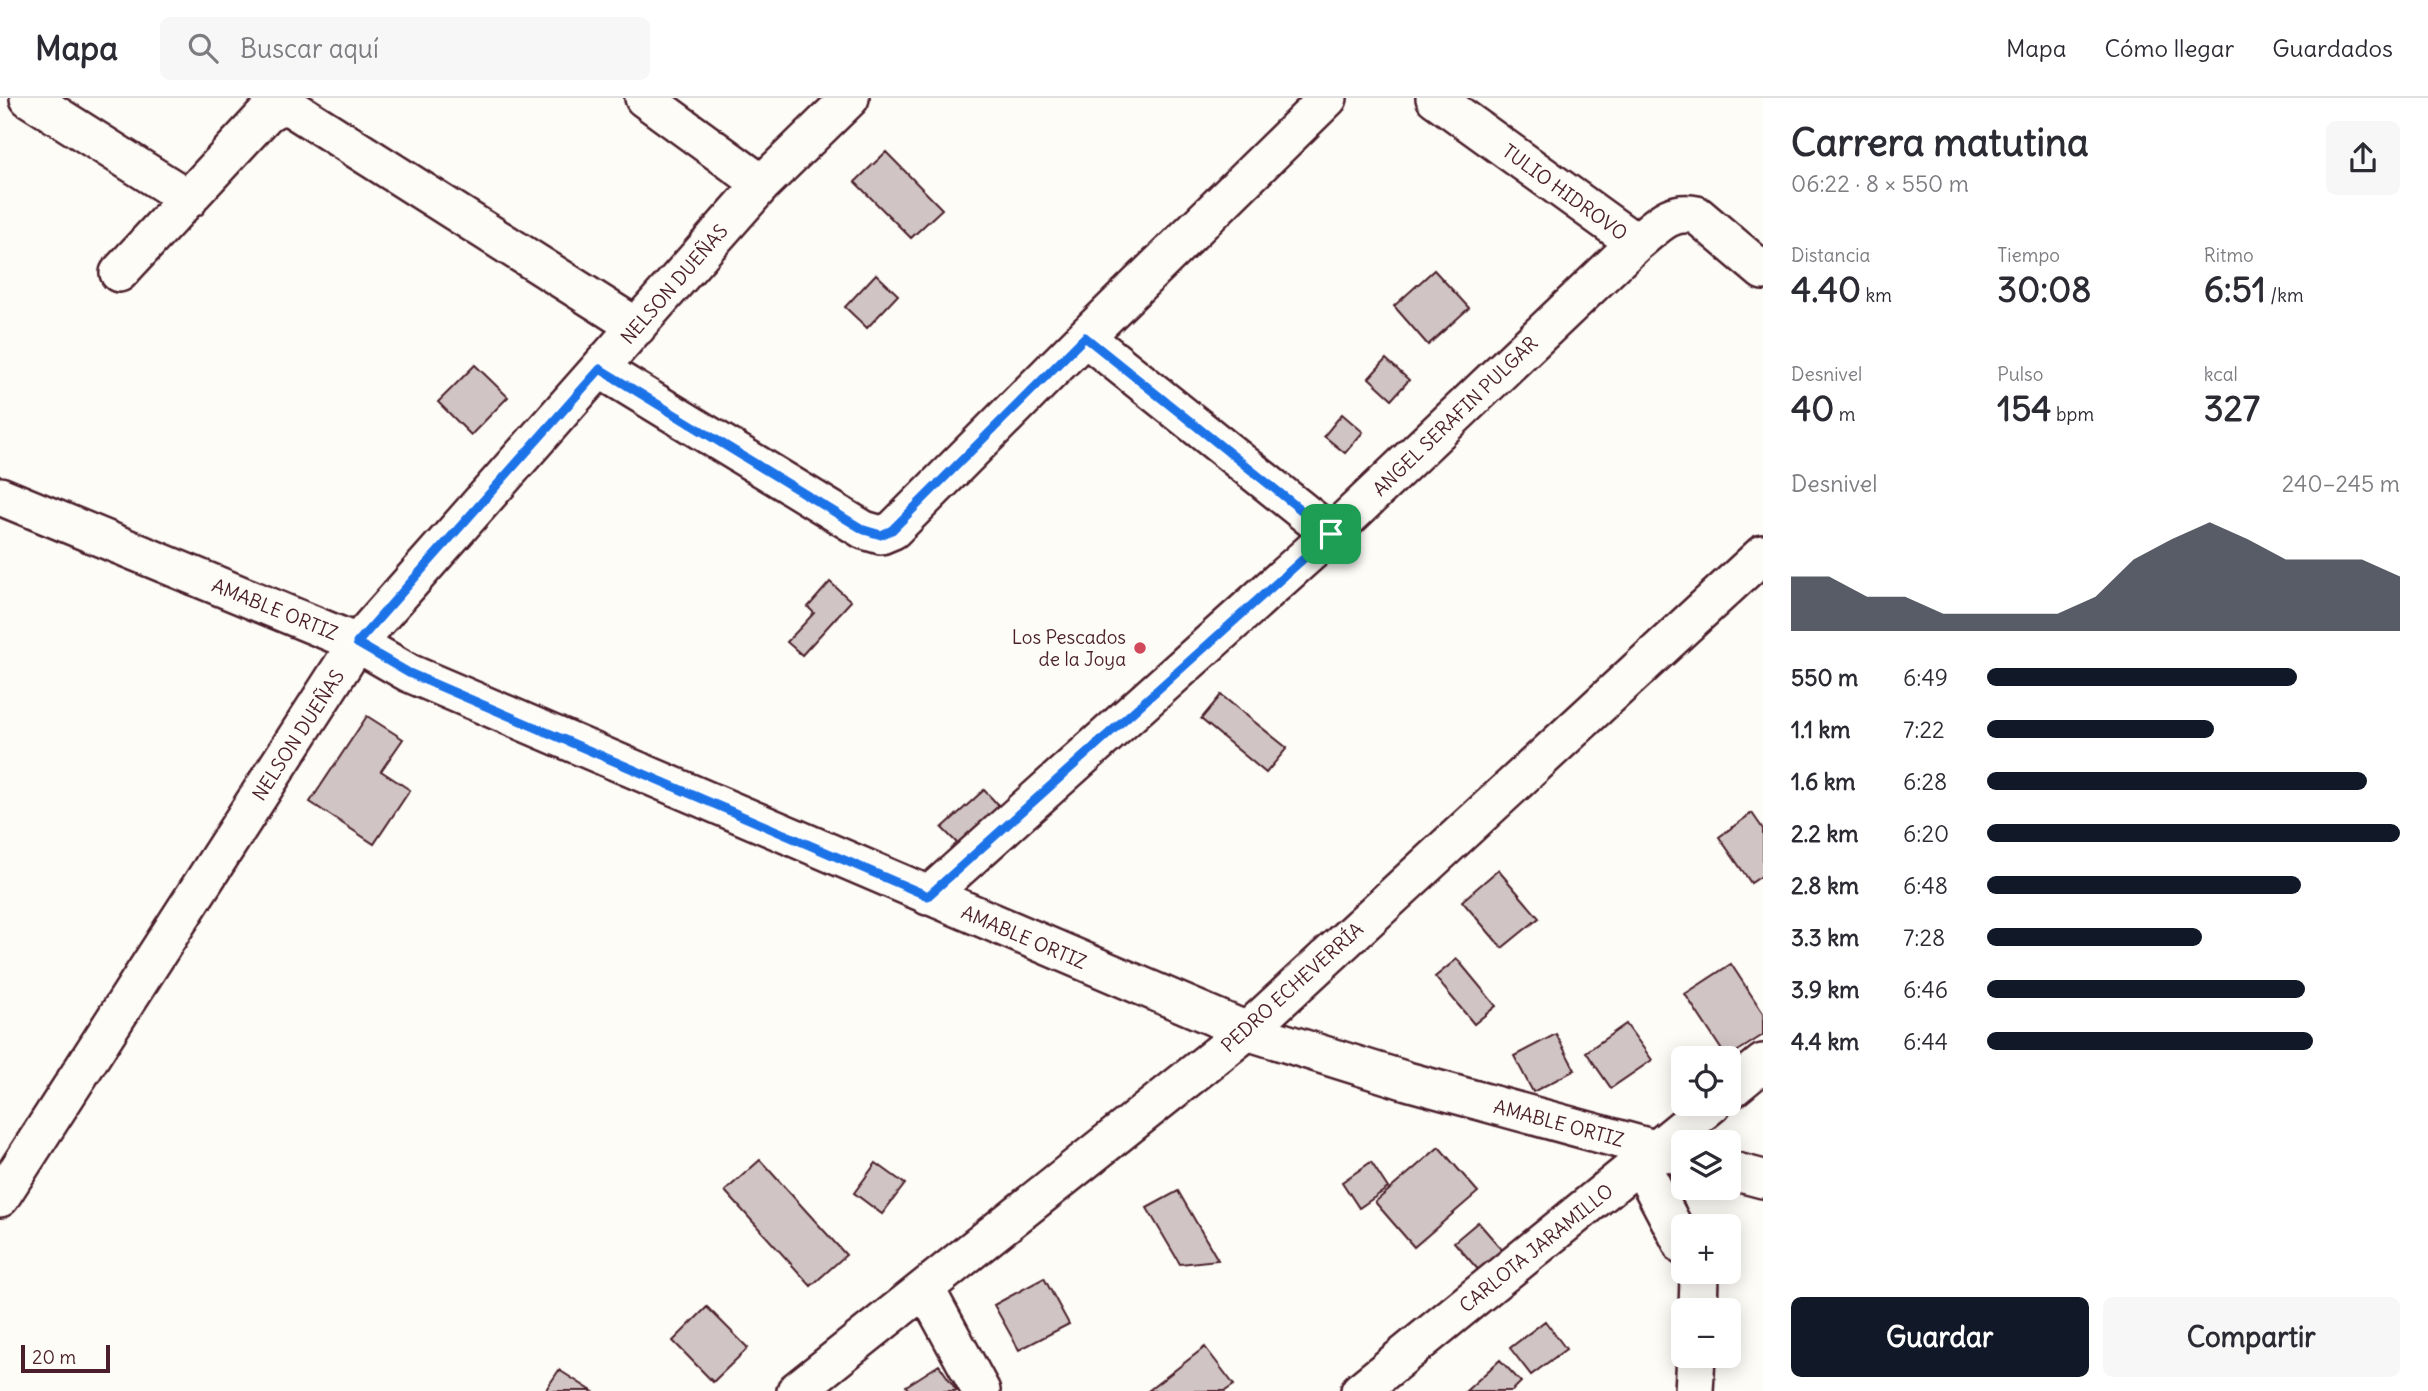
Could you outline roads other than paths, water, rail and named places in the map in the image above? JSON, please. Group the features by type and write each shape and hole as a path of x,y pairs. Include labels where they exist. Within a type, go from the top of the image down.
{"street":[{"path":"29,98 188,199"},
{"path":"643,98 762,184"},
{"name":"NELSON DUEÑAS","path":"0,1198 357,643 762,184 850,98"},
{"path":"600,369 864,530 881,535 892,530 1328,98"},
{"name":"TULIO HIDROVO","path":"1434,98 1636,243 1671,215 1683,212 1697,215 1763,271"},
{"path":"119,272 267,113 278,107 290,107 637,327"},
{"name":"ANGEL SERAFIN PULGAR","path":"928,896 1331,534 1636,243"},
{"path":"1085,337 1331,534"},
{"name":"AMABLE ORTIZ","path":"0,496 357,643 409,673 1247,1031 1660,1156"},
{"name":"PEDRO ECHEVERRÍA","path":"796,1391 1247,1031 1763,554"},
{"path":"1741,1081 1763,1063"},
{"name":"CARLOTA JARAMILLO","path":"1360,1391 1660,1156 1700,1116"},
{"path":"1660,1156 1675,1214"},
{"path":"1741,1173 1763,1179"},
{"path":"925,1288 981,1391"},
{"path":"1694,1391 1695,1368"}],"place":[{"name":"Los Pescados de la Joya","path":"1140,648"}]}
